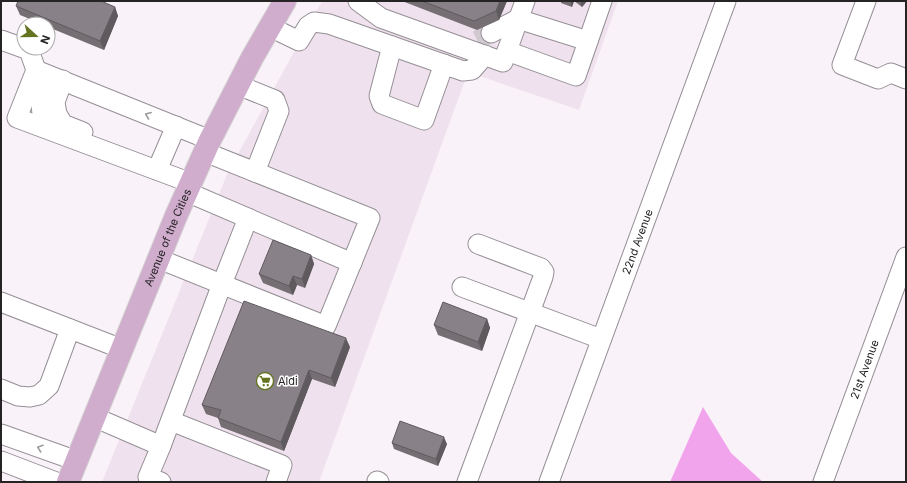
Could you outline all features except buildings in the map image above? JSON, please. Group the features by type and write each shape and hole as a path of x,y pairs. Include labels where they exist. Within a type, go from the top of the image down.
{"main road":[{"name":"Avenue of the Cities","path":"68,482 189,187 238,85 285,1"}],"street":[{"path":"358,1 479,44 503,62 525,1"},
{"path":"507,51 576,76 602,1"},
{"name":"22nd Avenue","path":"549,482 726,1"},
{"path":"866,1 842,65 878,79 891,73 906,79"},
{"path":"270,27 299,40 308,26 314,22 329,24 463,71 472,70 479,44 518,20 588,41"},
{"path":"1,40 29,50 50,76 57,114 64,124 130,150 149,167"},
{"path":"392,46 379,96 382,104 424,120 444,64"},
{"path":"50,76 17,118 149,167 248,218 352,262"},
{"path":"50,76 176,126 255,172 370,218 326,326 159,259"},
{"path":"238,85 274,100 279,111 255,172"},
{"path":"149,167 176,126"},
{"path":"162,482 148,477 171,421 248,218"},
{"path":"467,482 544,272 541,268 478,244"},
{"name":"21st Avenue","path":"823,482 906,257"},
{"path":"462,287 601,339"},
{"path":"1,302 122,350"},
{"path":"1,389 18,396 30,397 39,395 49,386 70,329"},
{"path":"94,417 161,446"},
{"path":"171,421 282,465 276,482"},
{"path":"1,434 76,461"},
{"path":"1,461 56,482"}],"shaded area":[{"path":"322,1 618,1 579,110 468,72 319,482 102,482 228,172"},
{"path":"703,407 731,453 763,482 670,482"}],"tunnel":[{"path":"477,40 491,33"}],"place":[{"name":"Aldi","path":"265,381"}]}
